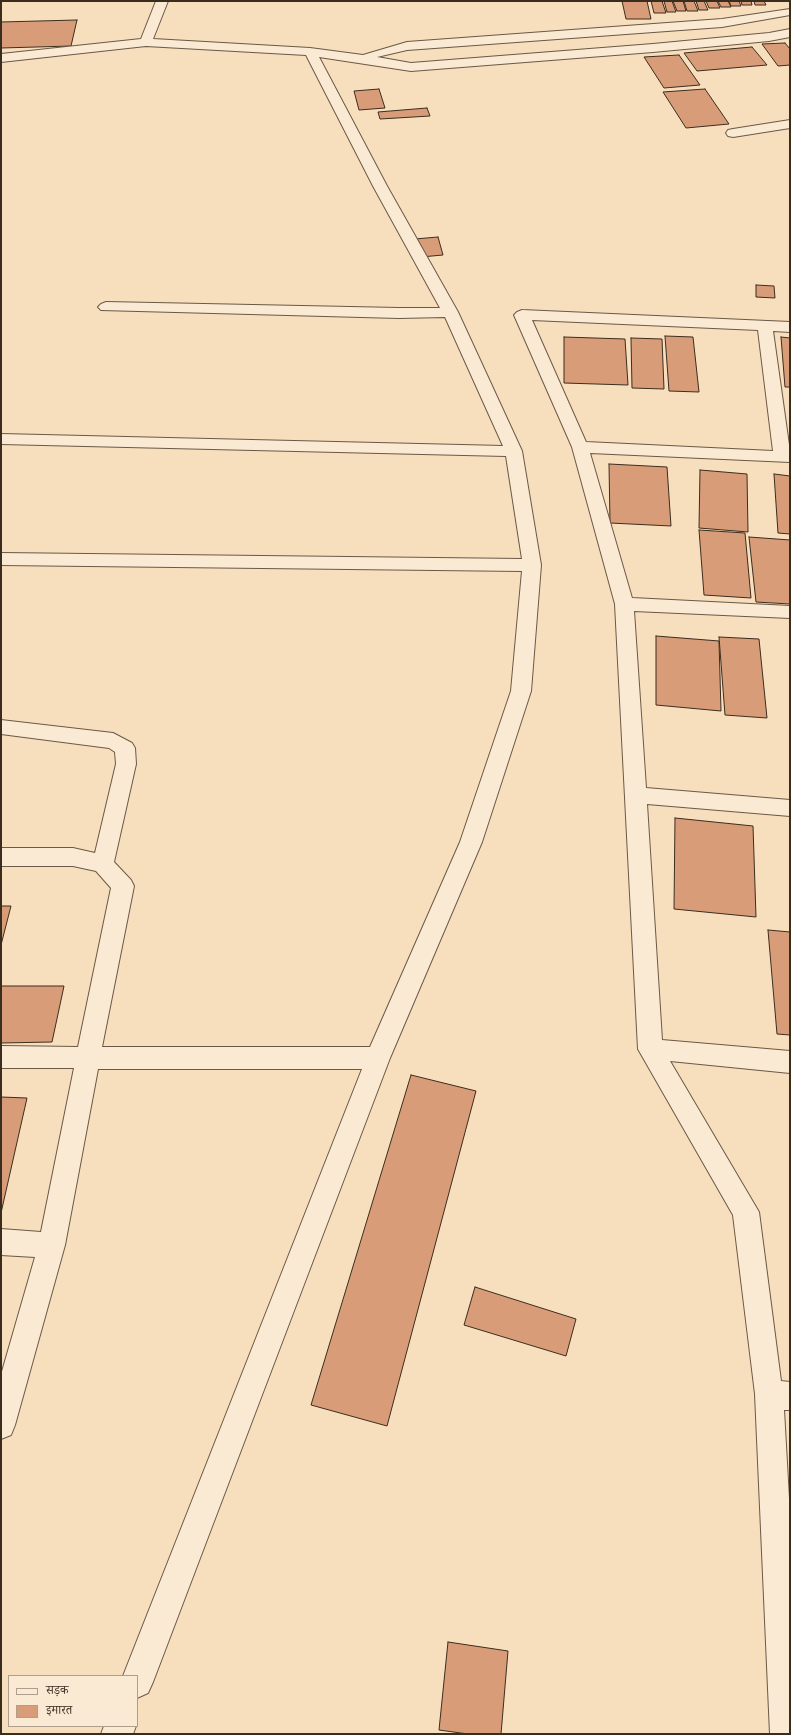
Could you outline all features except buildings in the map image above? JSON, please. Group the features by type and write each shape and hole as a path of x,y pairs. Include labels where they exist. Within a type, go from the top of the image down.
{"street":[{"path":"146,42 162,1"},
{"path":"359,58 407,46 722,23 790,12"},
{"path":"1,58 146,42 310,52 359,58 411,67 653,48 769,37 790,33"},
{"path":"138,1679 378,1058 471,842 521,691 532,565 514,451 450,312 380,186 310,52"},
{"path":"732,133 790,124"},
{"path":"106,307 399,313 450,312"},
{"path":"786,1734 780,1395 746,1212 650,1049 624,604 580,448 522,315 790,327"},
{"path":"580,448 786,457 765,326"},
{"path":"1,439 514,451"},
{"path":"1,559 532,565"},
{"path":"624,604 790,612"},
{"path":"1,727 113,741 125,748 126,764 103,864"},
{"path":"636,795 790,808"},
{"path":"1,857 73,857 103,864 122,886 52,1245 1,1424"},
{"path":"650,1049 790,1062"},
{"path":"1,1058 378,1058"},
{"path":"1,1242 52,1245"}]}
